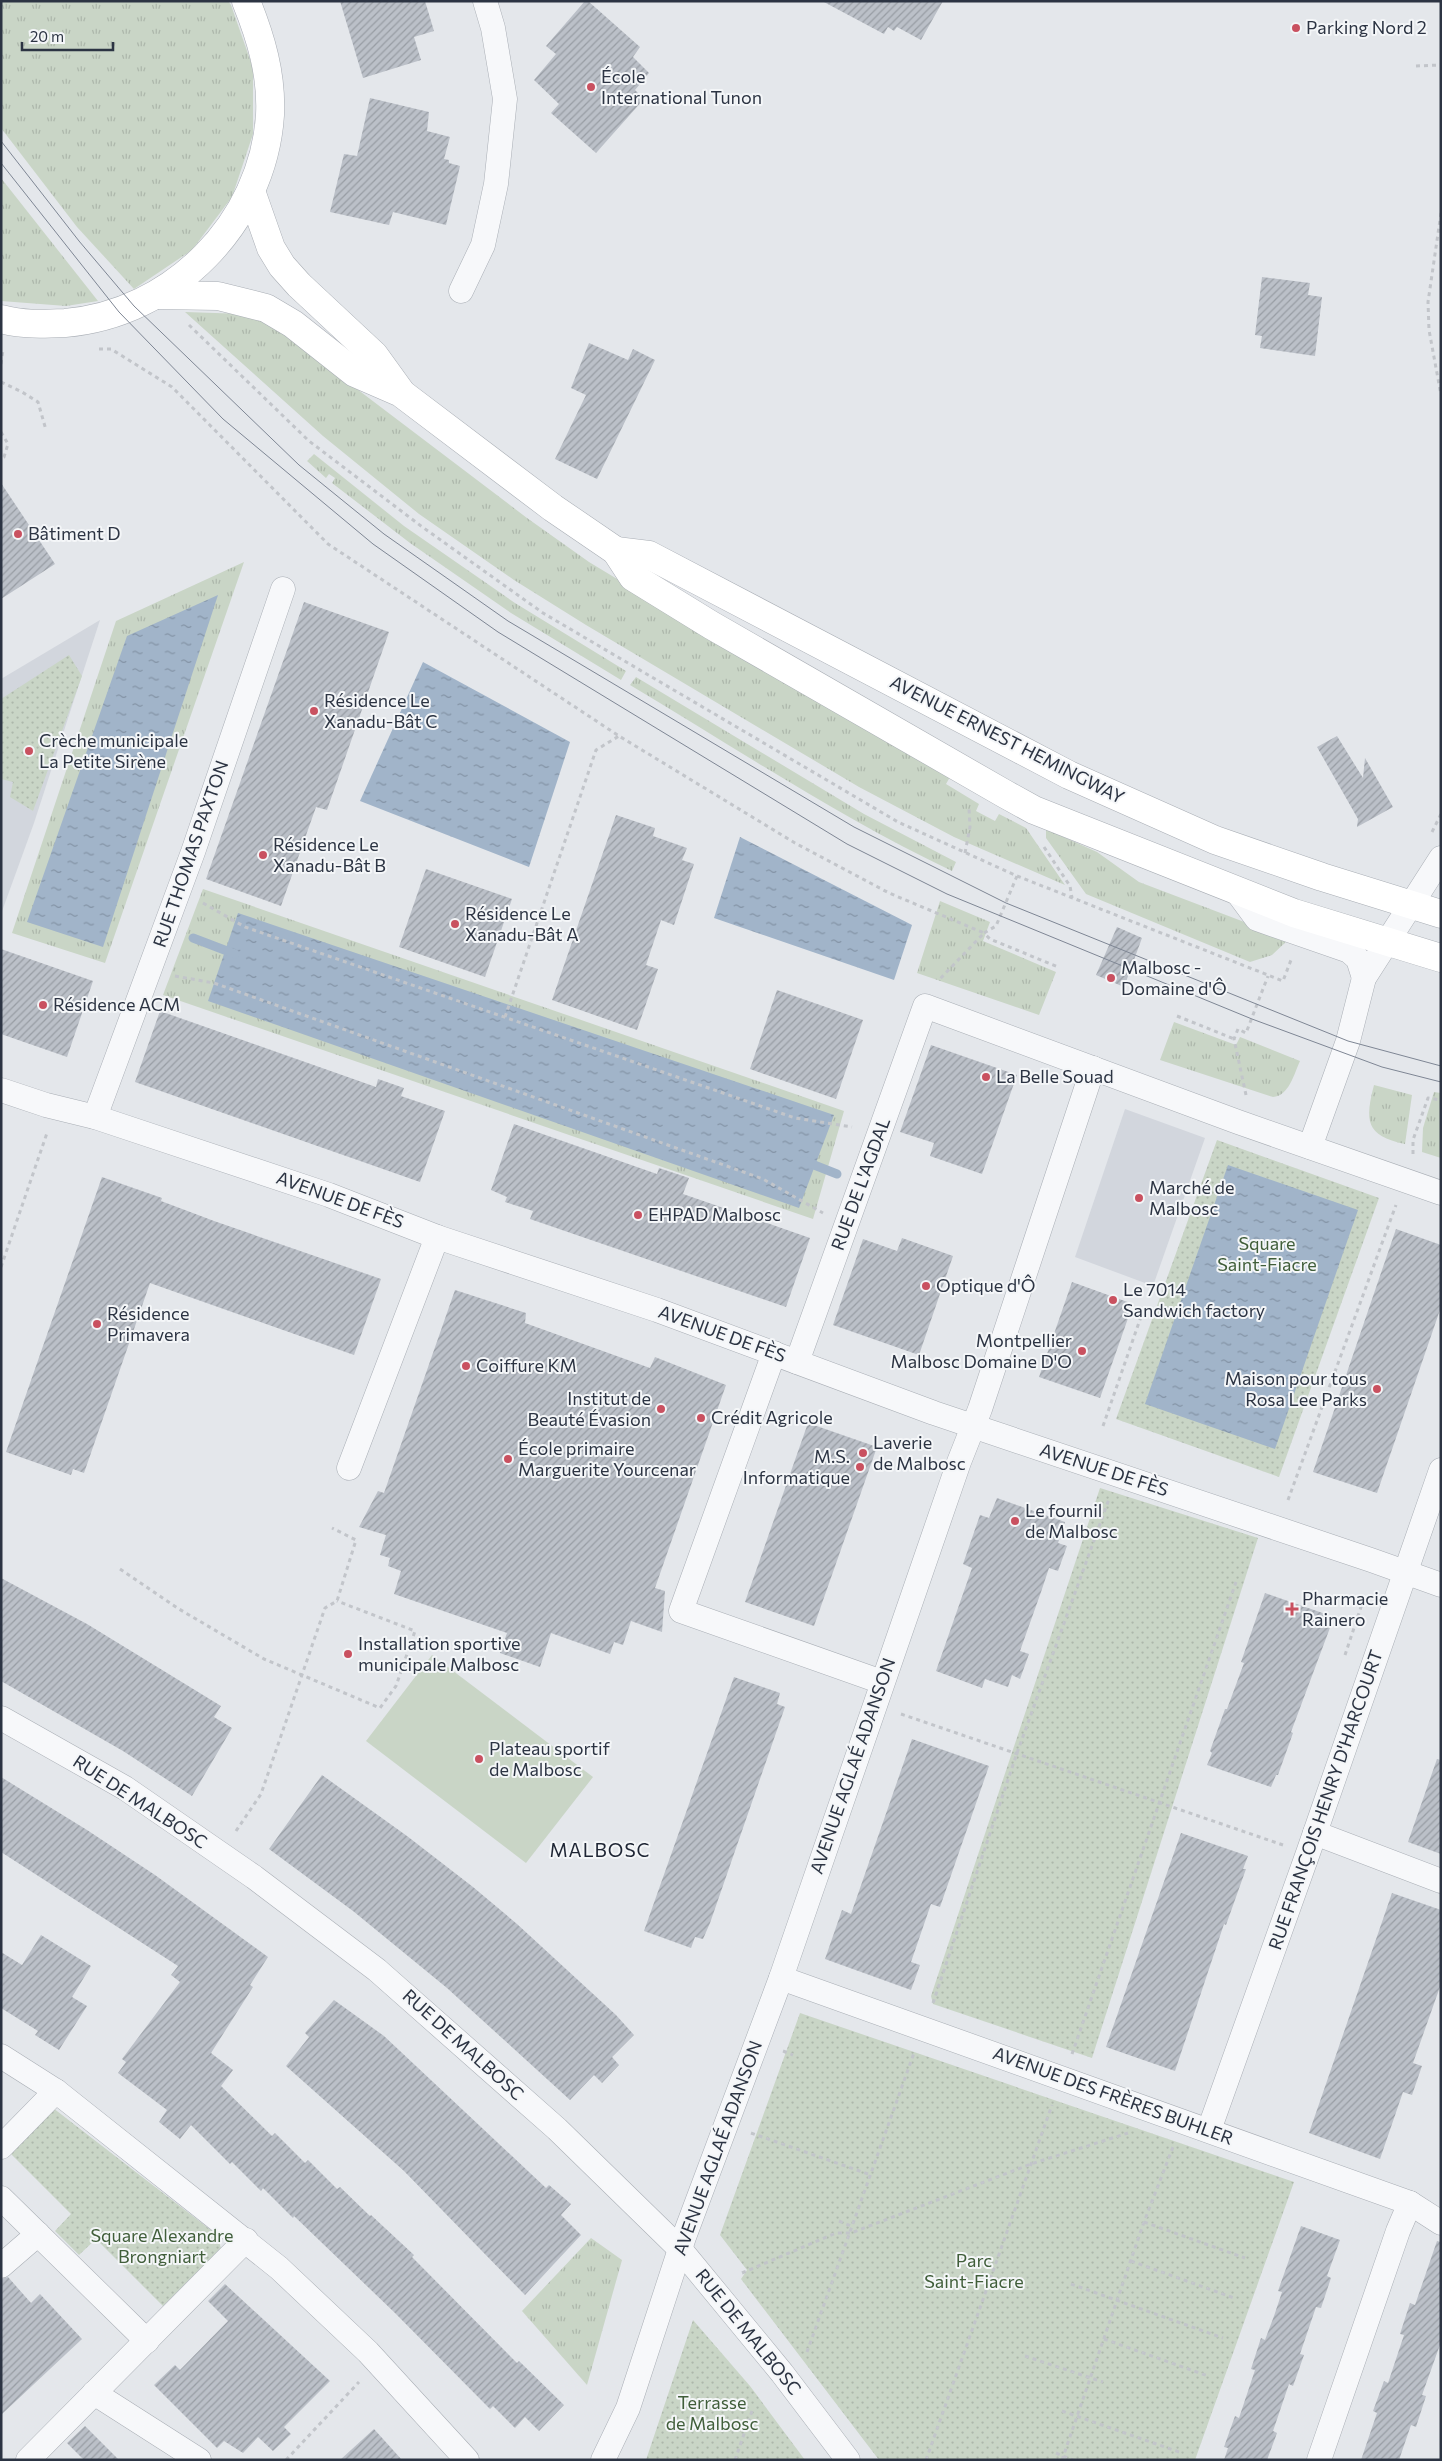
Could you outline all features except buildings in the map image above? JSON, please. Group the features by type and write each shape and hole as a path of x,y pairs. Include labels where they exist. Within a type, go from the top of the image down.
{"main road":[{"path":"1,319 45,324 83,321 119,312 153,297 196,267 227,232 251,192 264,154 270,115 269,85 261,37 246,1"},
{"name":"AVENUE ERNEST HEMINGWAY","path":"251,192 271,248 282,266 299,285 374,355 401,393"},
{"name":"AVENUE ERNEST HEMINGWAY","path":"153,297 218,296 266,308 294,324 355,373 401,393 552,508 616,551 633,577 711,625 1034,810 1238,892 1441,958"},
{"name":"AVENUE ERNEST HEMINGWAY","path":"616,551 649,555 1087,783 1215,840 1313,874 1441,914"}],"street":[{"path":"461,291 483,245 496,184 505,99 493,28 485,1"},
{"name":"RUE THOMAS PAXTON","path":"95,1117 150,972 282,589"},
{"path":"1310,1147 1348,1041 1364,978 1410,905 1435,848"},
{"path":"1238,892 1257,919 1349,951 1358,959 1364,978"},
{"path":"930,996 1093,1068 1441,1193"},
{"name":"RUE DE L'AGDAL","path":"797,1362 930,996"},
{"name":"AVENUE AGLAÉ ADANSON","path":"602,2460 628,2408 680,2249 781,1978 882,1682 973,1426 1093,1068"},
{"name":"AVENUE DE FÈS","path":"1,1090 46,1105 95,1117 329,1195 437,1236 657,1310 973,1426 1119,1474 1441,1585"},
{"path":"349,1468 437,1236"},
{"path":"774,1353 681,1611 882,1682"},
{"name":"RUE FRANÇOIS HENRY D'HARCOURT","path":"1209,2130 1312,1843 1441,1470"},
{"name":"RUE DE MALBOSC","path":"1,1718 126,1788 254,1877 377,1970 557,2129 680,2249 782,2373 848,2460"},
{"path":"1312,1843 1441,1881"},
{"name":"AVENUE DES FRÈRES BUHLER","path":"781,1978 1410,2203 1441,2223"},
{"path":"1,2056 56,2091 246,2240 286,2274 377,2362 467,2460"},
{"path":"1,2147 56,2091"},
{"path":"1,2198 147,2340"},
{"path":"1320,2460 1398,2231 1410,2203"},
{"path":"1,2266 38,2234"},
{"path":"28,2460 246,2240"},
{"path":"94,2393 199,2460"}],"path":[{"path":"1416,66 1441,65"},
{"path":"1441,212 1428,302 1429,330 1441,395"},
{"path":"153,297 188,325 309,440 421,526 543,613 898,822 1017,876 1268,976 1283,981 1293,954"},
{"path":"92,348 111,349 172,387 328,544 619,736 795,843 880,889 984,933 990,940 1058,967"},
{"path":"1,382 38,402 46,430"},
{"path":"1,432 8,444 4,457 1,458"},
{"path":"505,1017 596,750 619,736"},
{"path":"965,853 970,827 969,801"},
{"path":"1435,848 1441,814"},
{"path":"1039,839 1070,886 1072,898"},
{"path":"930,996 984,933 996,926 1017,876"},
{"path":"179,889 245,927 795,1118 858,1128"},
{"path":"150,972 214,983 754,1176 828,1216"},
{"path":"1246,1097 1234,1039 1238,1029 1246,1033 1268,976"},
{"path":"1177,1016 1234,1039"},
{"path":"1413,1158 1413,1140 1428,1098 1441,1100"},
{"path":"1,1267 49,1128"},
{"path":"1288,1500 1398,1198"},
{"path":"1103,1426 1144,1308"},
{"path":"807,2352 923,2028 1017,1753 1119,1474"},
{"path":"236,1831 261,1794 325,1608 337,1601 356,1540 332,1528"},
{"path":"120,1569 179,1609 264,1659 380,1708 396,1686 415,1631 337,1601"},
{"path":"926,2460 1063,2078 1236,1582"},
{"path":"873,1710 898,1713 1160,1802 1312,1843"},
{"path":"778,2050 793,2055"},
{"path":"742,2273 836,2233 851,2232 1031,2164 1139,2129 1148,2108"},
{"path":"750,2133 871,2175"},
{"path":"839,2221 853,2227"},
{"path":"1144,2222 1245,2258"},
{"path":"1131,2262 1234,2298"},
{"path":"1071,2284 1223,2338"},
{"path":"1104,2339 1208,2376"},
{"path":"1025,2356 1103,2382"},
{"path":"286,2460 377,2362"},
{"path":"735,2460 752,2411"},
{"path":"1062,2411 1182,2452"},
{"path":"1056,2453 1073,2460"}],"shaded area":[{"name":"Crèche municipale La Petite Sirène","path":"100,620 34,823 1,914 1,679"},
{"name":"Marché de Malbosc","path":"1125,1109 1205,1138 1153,1286 1075,1257"}],"green space":[{"path":"1,1 228,1 231,5 253,68 253,134 232,197 192,250 134,289 77,227 1,128"},
{"path":"1,178 98,301 66,306 1,301"},
{"path":"185,312 245,314 263,320 287,336 527,518 589,562 799,689 950,777 946,784 979,804 976,811 995,821 999,814 1026,828 1065,885 954,837 859,787 586,625 514,580 419,514 323,436"},
{"path":"314,454 404,526 515,603 626,671 621,680 511,613 410,543 332,483 335,478 329,474 326,478 307,461"},
{"path":"244,562 105,963 12,933 116,621"},
{"name":"Crèche municipale La Petite Sirène","path":"69,655 82,676 33,811 10,797 13,782 1,779 1,699"},
{"path":"636,677 864,814 956,862 952,871 869,828 789,782 630,685"},
{"path":"1046,829 1097,852 1139,882 1289,939 1272,955 1250,962 1086,894 1046,838"},
{"path":"203,889 844,1111 813,1219 163,995"},
{"path":"940,901 990,922 983,941 1056,972 1039,1015 917,973"},
{"path":"1174,1022 1236,1045 1240,1037 1300,1061 1287,1089 1279,1096 1273,1097 1160,1060"},
{"path":"1374,1085 1412,1095 1405,1144 1382,1136 1371,1125 1369,1108"},
{"path":"1434,1092 1441,1093 1441,1158 1422,1152 1423,1128"},
{"name":"Square Saint-Fiacre","path":"1217,1140 1379,1198 1279,1477 1116,1419"},
{"path":"1100,1488 1258,1538 1092,2058 933,2004 931,1996"},
{"name":"Plateau sportif de Malbosc","path":"432,1655 593,1777 526,1863 366,1741"},
{"name":"Parc Saint-Fiacre","path":"800,2013 1294,2182 1195,2460 879,2460 741,2279 747,2270 720,2235"},
{"name":"Square Alexandre Brongniart","path":"53,2108 216,2234 221,2248 163,2306 96,2239 79,2255 55,2231 71,2214 9,2152"},
{"path":"591,2238 622,2260 587,2385 522,2311"},
{"name":"Terrasse de Malbosc","path":"693,2320 750,2386 805,2460 646,2460"}],"water":[{"path":"218,595 103,947 27,922 127,636"},
{"path":"423,662 570,742 529,867 360,801"},
{"path":"740,837 912,925 894,980 714,918"},
{"path":"238,913 834,1115 799,1208 208,1001"},
{"name":"Square Saint-Fiacre","path":"1228,1165 1358,1210 1275,1449 1145,1404"}],"waterway":[{"path":"193,938 235,954"},
{"path":"804,1161 837,1174"}],"tram line":[{"path":"1,141 79,241 134,306 299,465 384,534 508,621 854,827 1006,903 1348,1041 1441,1066"},
{"path":"1,163 119,312 223,419 373,544 498,632 847,844 947,894 1252,1019 1382,1067 1441,1082"}],"place":[{"name":"Parking Nord 2","path":"1296,28"},
{"name":"École International Tunon","path":"591,87"},
{"name":"Bâtiment D","path":"18,534"},
{"name":"Résidence Le Xanadu-Bât C","path":"314,711"},
{"name":"Crèche municipale La Petite Sirène","path":"29,751"},
{"name":"Résidence Le Xanadu-Bât B","path":"263,855"},
{"name":"Résidence Le Xanadu-Bât A","path":"455,924"},
{"name":"Malbosc - Domaine d'Ô","path":"1111,978"},
{"name":"Résidence ACM","path":"43,1005"},
{"name":"La Belle Souad","path":"986,1077"},
{"name":"Marché de Malbosc","path":"1139,1198"},
{"name":"EHPAD Malbosc","path":"638,1215"},
{"name":"Optique d'Ô","path":"926,1286"},
{"name":"Le 7014 Sandwich factory","path":"1113,1300"},
{"name":"Résidence Primavera","path":"97,1324"},
{"name":"Montpellier Malbosc Domaine D'O","path":"1082,1351"},
{"name":"Coiffure KM","path":"466,1366"},
{"name":"Maison pour tous Rosa Lee Parks","path":"1377,1389"},
{"name":"Institut de Beauté Évasion","path":"661,1409"},
{"name":"Crédit Agricole","path":"701,1418"},
{"name":"Laverie de Malbosc","path":"863,1453"},
{"name":"École primaire Marguerite Yourcenar","path":"508,1459"},
{"name":"M.S. Informatique","path":"860,1467"},
{"name":"Le fournil de Malbosc","path":"1015,1521"},
{"name":"Pharmacie Rainero","path":"1292,1609"},
{"name":"Installation sportive municipale Malbosc","path":"348,1654"},
{"name":"Plateau sportif de Malbosc","path":"479,1759"}],"district":[{"name":"MALBOSC","path":"600,1850"}]}
